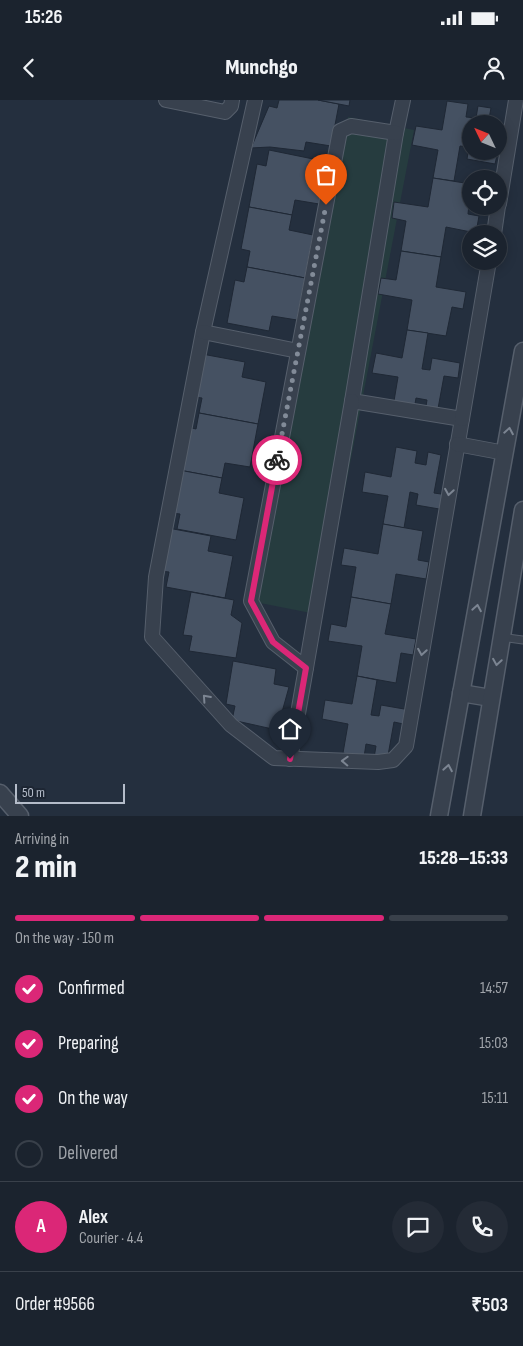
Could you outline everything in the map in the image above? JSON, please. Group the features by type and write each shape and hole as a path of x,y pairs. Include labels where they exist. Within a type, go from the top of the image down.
{"street":[{"path":"166,100 225,112 231,106 232,100"},
{"path":"255,100 204,332 156,577 152,637 231,725 274,758 378,762 393,760 406,746 487,270"},
{"path":"290,759 403,100"},
{"path":"505,170 516,100"},
{"path":"306,668 273,642 251,601 340,131 351,126 396,133"},
{"path":"204,332 298,351"},
{"path":"439,816 523,352"},
{"path":"352,401 462,419"},
{"path":"457,444 505,453"},
{"path":"472,816 523,510"},
{"path":"461,693 491,698"},
{"path":"0,793 20,816"}],"lane":[{"path":"501,637 523,640"}],"green space":[{"path":"348,117 414,130 321,615 255,602"}],"building":[{"path":"279,100 318,100 339,104 331,146 306,142 304,151 270,147 251,148 269,106 277,108"},
{"path":"318,100 350,100 349,106"},
{"path":"447,101 468,104 466,115 462,115 462,146 460,146 454,181 433,178 438,150 412,145 416,126 442,130"},
{"path":"478,106 491,108 490,115 476,115"},
{"path":"269,150 328,162 319,204 295,200 292,215 249,207 257,164 266,166"},
{"path":"473,160 496,160 495,164"},
{"path":"433,178 462,183 462,215 479,216 477,225 462,225 462,230 446,227 441,257 401,251 406,221 392,218 394,202 428,207"},
{"path":"249,207 292,215 289,230 313,235 305,278 247,267 250,251 241,249"},
{"path":"401,251 441,257 436,287 466,292 463,309 452,307 446,336 407,330 412,300 378,294 381,278 396,280"},
{"path":"247,267 305,278 297,320 272,316 269,331 227,323 235,280 244,282"},
{"path":"407,330 428,333 422,369 430,370 432,358 460,363 458,378 444,376 437,414 425,412 427,400 416,398 414,410 393,407 398,377 372,373 376,353 402,358"},
{"path":"202,354 245,362 242,377 266,382 258,424 199,413 202,398 194,397"},
{"path":"199,413 258,424 250,467 225,463 222,478 179,470 188,427 196,429"},
{"path":"396,447 417,451 415,463 426,465 428,452 441,455 434,493 448,495 445,510 416,505 418,494 410,492 404,528 383,524 388,496 362,492 365,472 391,477"},
{"path":"179,470 222,478 219,493 244,498 236,540 177,529 180,514 171,513"},
{"path":"383,524 423,531 418,560 429,562 426,579 396,574 391,604 351,597 356,567 341,565 344,548 378,554"},
{"path":"168,528 211,536 208,551 233,556 225,598 166,587 169,572 160,571"},
{"path":"191,592 234,600 231,615 242,623 236,658 189,651 192,636 183,635"},
{"path":"351,597 391,604 385,634 416,639 413,655 401,653 396,683 357,676 362,646 328,641 331,624 346,627"},
{"path":"233,661 276,669 274,684 289,687 277,730 232,720 235,706 226,704"},
{"path":"357,676 377,680 371,715 379,716 381,705 410,710 408,725 394,722 387,761 374,758 376,746 366,744 364,757 343,753 348,724 322,719 325,700 352,704"}],"way so far":[{"path":"277,460 326,205"}],"route":[{"path":"277,460 251,601 276,646 306,668 290,759"}]}
